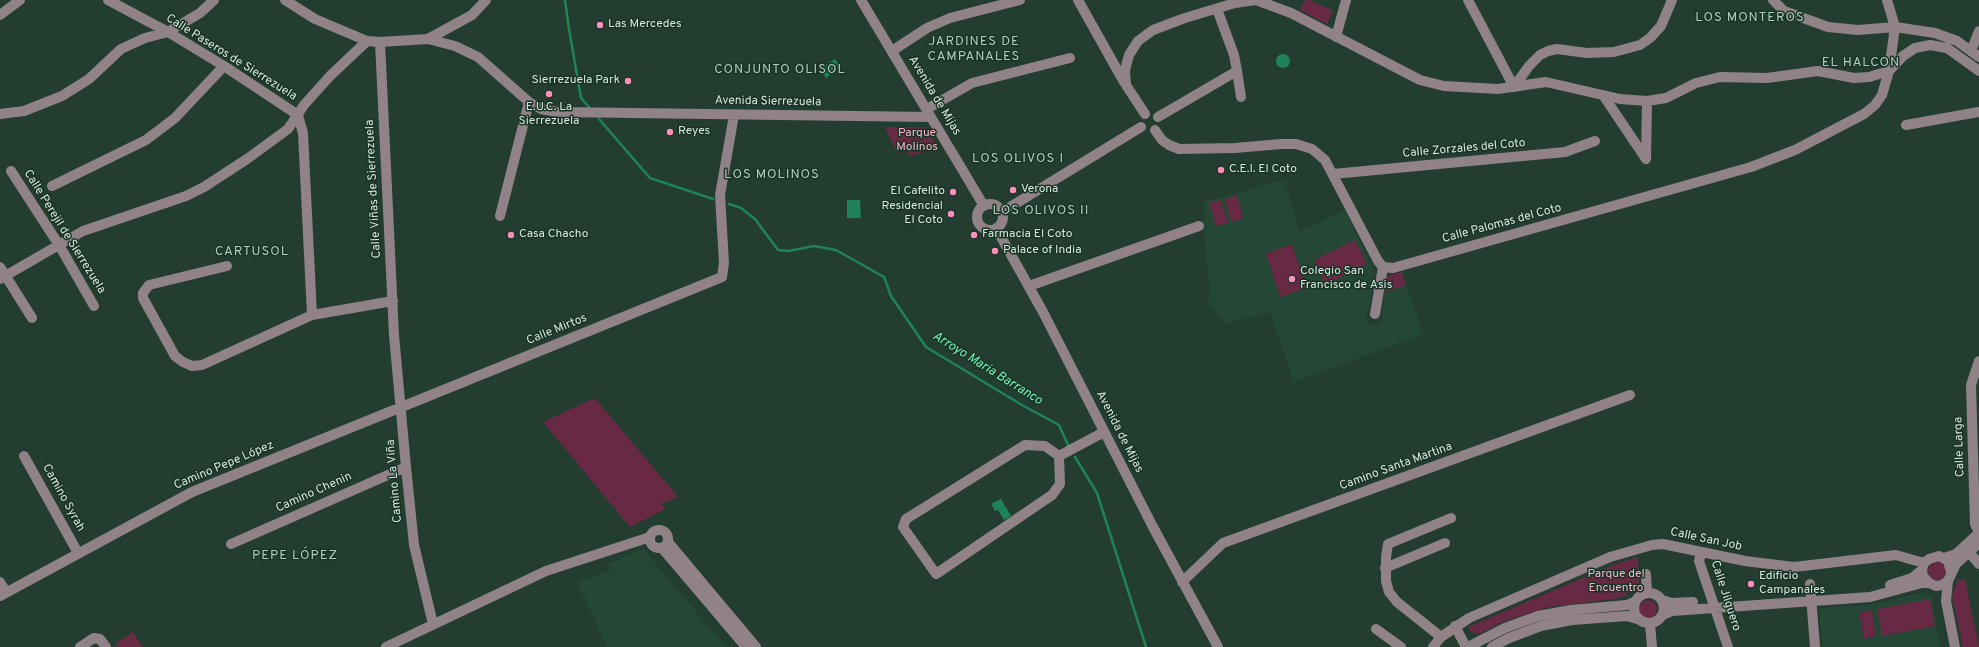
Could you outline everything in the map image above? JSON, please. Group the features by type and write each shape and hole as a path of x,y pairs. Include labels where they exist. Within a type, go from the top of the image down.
{"street":[{"path":"0,15 20,0"},
{"name":"Calle Paseros de Sierrezuela","path":"108,0 168,32 224,66 298,115"},
{"path":"0,114 24,111 62,96 89,79 121,49 131,43 168,32 200,13 214,0"},
{"path":"285,0 316,19 367,41 380,42 428,39 472,15 486,0"},
{"name":"Avenida de Mijas","path":"862,0 984,206"},
{"path":"892,51 927,28 950,18 1020,0"},
{"path":"1078,0 1126,85 1145,114"},
{"path":"1126,85 1125,70 1129,55 1138,41 1153,30 1235,3 1256,0 1291,13 1420,80 1444,86 1498,89 1546,82 1620,99 1647,101 1666,98 1707,79 1767,78 1818,71 1854,78 1869,77 1889,71"},
{"path":"1336,37 1346,0"},
{"path":"1468,0 1514,87"},
{"path":"1514,87 1529,66 1540,55 1548,51 1557,49 1586,53 1614,52 1640,45 1650,38 1660,26 1672,0"},
{"path":"1773,0 1784,11 1828,27 1858,30 1895,27 1935,33 1957,41 1975,54 1979,32"},
{"path":"1888,0 1895,27"},
{"path":"1217,9 1234,55 1241,97"},
{"name":"Calle Palomas del Coto","path":"1383,267 1393,268 1751,168 1795,150 1864,114 1875,104 1882,94 1889,71 1895,27"},
{"name":"Avenida Sierrezuela","path":"428,39 455,46 478,57 529,102 541,109 557,112 734,115 929,113"},
{"path":"3,278 83,231 166,203 204,187 247,159 288,129 330,76 367,41"},
{"name":"Calle Viñas de Sierrezuela","path":"380,42 394,335"},
{"name":"Calle Palomas del Coto","path":"1889,71 1903,56 1915,48 1930,45 1947,48 1979,71"},
{"path":"929,113 972,83 1070,58"},
{"path":"52,186 146,140 175,118 224,66"},
{"path":"1158,117 1237,71"},
{"path":"1603,95 1646,159 1647,101"},
{"path":"500,216 529,102"},
{"path":"1151,112 1158,117 1159,125 1155,130 1149,131 1141,127 1141,118 1145,114 1151,112"},
{"path":"1906,125 1979,112"},
{"path":"298,115 302,134 312,315"},
{"name":"Calle Mirtos","path":"402,408 722,277 724,263 720,195 734,115"},
{"path":"1002,212 1141,127"},
{"path":"1155,130 1162,140 1179,149 1235,148 1281,144 1304,145 1312,149 1325,160 1378,261 1383,267 1375,314"},
{"name":"Calle Zorzales del Coto","path":"1333,174 1565,152 1595,141"},
{"name":"Calle Perejil de Sierrezuela","path":"11,171 59,245 94,306"},
{"path":"993,204 1002,212 1002,223 996,228 988,230 977,220 978,212 984,206 993,204"},
{"path":"1029,286 1199,226"},
{"name":"Avenida de Mijas","path":"996,228 1029,286 1182,582 1218,647"},
{"path":"227,266 149,285 145,289 143,298 175,356 182,362 192,366 202,365 312,315 393,301"},
{"path":"0,267 3,278 32,318"},
{"name":"Camino La Viña","path":"394,335 414,545 433,624"},
{"name":"Calle Larga","path":"1979,361 1971,385 1975,524 1979,532"},
{"name":"Camino Santa Martina","path":"1182,582 1224,543 1630,395"},
{"name":"Camino Pepe López","path":"3,594 192,492 402,408"},
{"path":"1058,456 1104,432"},
{"path":"1025,445 1045,446 1058,456 1060,484 1052,495 936,574 903,527 906,519 1025,445"},
{"name":"Camino Syrah","path":"24,456 78,553"},
{"name":"Camino Chenin","path":"231,544 406,467"},
{"path":"1441,637 1397,602 1389,592 1385,568 1388,544 1451,518"},
{"path":"386,647 546,571 650,537 656,531 662,531 667,534 665,545 746,647"},
{"path":"1811,598 1869,590 1912,578 1934,556 1944,558 1956,554 1979,532"},
{"path":"650,537 653,546 665,545"},
{"path":"1385,568 1445,543"},
{"path":"1455,626 1467,647 1505,628 1538,616 1571,610 1626,605 1634,602 1640,596 1647,593 1656,595 1662,600 1672,603 1714,604 1811,598 1870,597 1922,583 1933,585 1950,576 1956,564 1979,543"},
{"name":"Calle San Job","path":"1433,647 1441,637 1455,626 1469,618 1610,558 1652,545 1663,544 1745,562 1794,567 1896,555 1923,567"},
{"path":"665,545 756,647"},
{"path":"1969,552 1979,564"},
{"name":"Calle Jilguero","path":"1701,553 1699,561 1728,647"},
{"path":"1944,558 1951,567 1946,601 1955,647"},
{"path":"1923,567 1923,576 1933,585 1946,601"},
{"path":"1646,574 1647,593"},
{"path":"0,582 3,594"},
{"path":"1810,584 1815,647"},
{"path":"1662,600 1664,605 1662,615"},
{"path":"1634,602 1633,611 1637,618 1643,623 1650,624 1657,621 1662,615 1672,611 1714,604"},
{"path":"1492,647 1509,638 1541,626 1572,620 1627,616 1637,618"},
{"path":"1650,624 1652,647"},
{"path":"1376,629 1401,647"},
{"path":"80,647 94,638 100,638 106,647"}],"shaded area":[{"path":"1280,54 1286,54 1290,58 1290,64 1286,68 1280,68 1276,64 1276,58"},
{"path":"835,59 841,67 826,78 820,69"},
{"name":"Colegio San Francisco de Asis","path":"1285,180 1299,232 1345,210 1375,273 1369,309 1366,314 1367,322 1374,326 1381,323 1385,292 1406,285 1424,334 1294,382 1270,312 1224,324 1207,299 1211,296 1205,249 1204,202"},
{"path":"847,200 860,200 861,218 847,218"},
{"path":"1001,499 1011,516 1004,520 998,510 995,511 991,504"},
{"path":"643,549 726,647 607,647 578,583 611,570 608,564"},
{"path":"1922,593 1931,597 1940,647 1823,647 1819,608 1870,605"}],"green space":[{"path":"1305,0 1310,0 1333,11 1327,24 1300,10"},
{"name":"Parque Molinos","path":"885,127 923,127 927,130 938,148 910,156 906,149 897,153"},
{"path":"1237,195 1243,218 1231,222 1225,199"},
{"path":"1221,200 1228,223 1216,226 1209,203"},
{"path":"1355,240 1367,264 1325,285 1314,260"},
{"path":"1292,244 1306,288 1280,297 1266,253"},
{"path":"1402,272 1406,285 1385,292 1387,276"},
{"path":"595,398 678,497 661,504 665,509 630,527 543,422"},
{"name":"Parque del Encuentro","path":"1638,557 1639,583 1625,596 1614,599 1549,607 1502,622 1479,634 1471,632 1468,627 1613,565"},
{"path":"1937,562 1941,563 1945,567 1945,575 1941,579 1937,580 1933,579 1929,575 1928,571 1929,567 1933,563"},
{"path":"1965,579 1979,647 1963,647 1952,595 1958,580"},
{"path":"1930,599 1935,626 1882,636 1877,609"},
{"path":"1648,600 1654,603 1657,609 1654,615 1648,618 1642,615 1639,609 1642,603"},
{"path":"1872,610 1876,636 1864,639 1859,612"},
{"path":"133,632 143,647 118,647 115,644"}],"waterway":[{"name":"Arroyo Maria Barranco","path":"565,0 581,98 589,107"},
{"name":"Arroyo Maria Barranco","path":"599,119 650,178 713,199"},
{"name":"Arroyo Maria Barranco","path":"729,204 741,208 755,219 778,250 788,251 814,246 836,250 884,277 891,296 926,347 1022,405 1059,425 1068,445"},
{"name":"Arroyo Maria Barranco","path":"1075,457 1097,493 1146,647"}],"place":[{"name":"Las Mercedes","path":"600,25"},
{"name":"Sierrezuela Park","path":"628,81"},
{"name":"E.U.C. La Sierrezuela","path":"549,94"},
{"name":"Reyes","path":"670,132"},
{"name":"C.E.I. El Coto","path":"1221,170"},
{"name":"Verona","path":"1013,190"},
{"name":"El Cafelito","path":"953,192"},
{"name":"Residencial El Coto","path":"951,214"},
{"name":"Casa Chacho","path":"511,235"},
{"name":"Farmacia El Coto","path":"974,235"},
{"name":"Palace of India","path":"995,251"},
{"name":"Colegio San Francisco de Asis","path":"1292,279"},
{"name":"Edificio Campanales","path":"1751,584"}],"district":[{"name":"LOS MONTEROS","path":"1750,18"},
{"name":"JARDINES DE CAMPANALES","path":"974,50"},
{"name":"EL HALCON","path":"1861,63"},
{"name":"CONJUNTO OLISOL","path":"780,70"},
{"name":"LOS OLIVOS I","path":"1018,159"},
{"name":"LOS MOLINOS","path":"772,175"},
{"name":"LOS OLIVOS II","path":"1041,211"},
{"name":"CARTUSOL","path":"252,252"},
{"name":"PEPE LÓPEZ","path":"295,556"}]}
